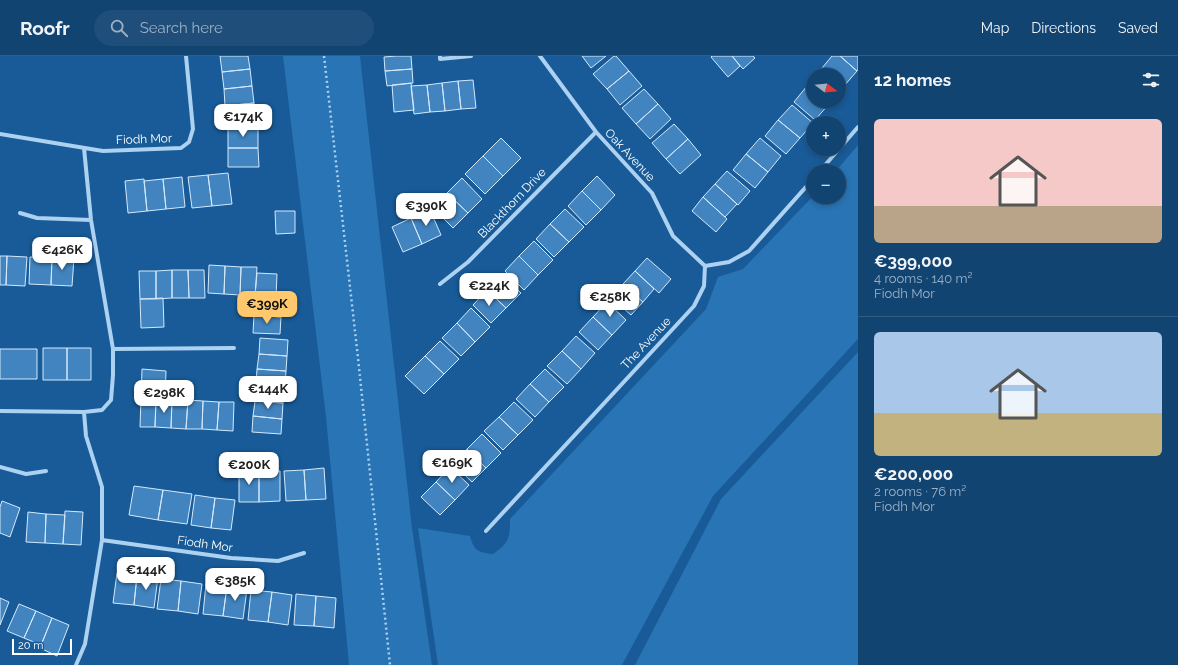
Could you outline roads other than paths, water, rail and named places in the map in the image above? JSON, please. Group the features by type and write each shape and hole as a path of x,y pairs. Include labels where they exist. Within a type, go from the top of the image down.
{"street":[{"name":"Fiodh Mor","path":"0,134 103,151 181,148 189,142 193,129 186,56"},
{"path":"440,56 440,59 471,56"},
{"name":"Oak Avenue","path":"540,56 596,132 652,193 673,236 705,266"},
{"path":"826,164 858,127"},
{"name":"Blackthorn Drive","path":"440,284 468,262 596,132"},
{"path":"0,411 84,412 102,410 111,400 113,348 91,220 84,148"},
{"path":"705,266 729,262 749,251 806,187"},
{"path":"20,213 38,218 91,220"},
{"name":"The Avenue","path":"486,531 694,306 704,286 705,266"},
{"path":"113,348 234,348"},
{"path":"76,665 85,644 102,540 102,487 86,436 84,412"},
{"path":"0,467 26,474 46,471"},
{"name":"Fiodh Mor","path":"102,540 230,558 278,562 304,553"}]}
